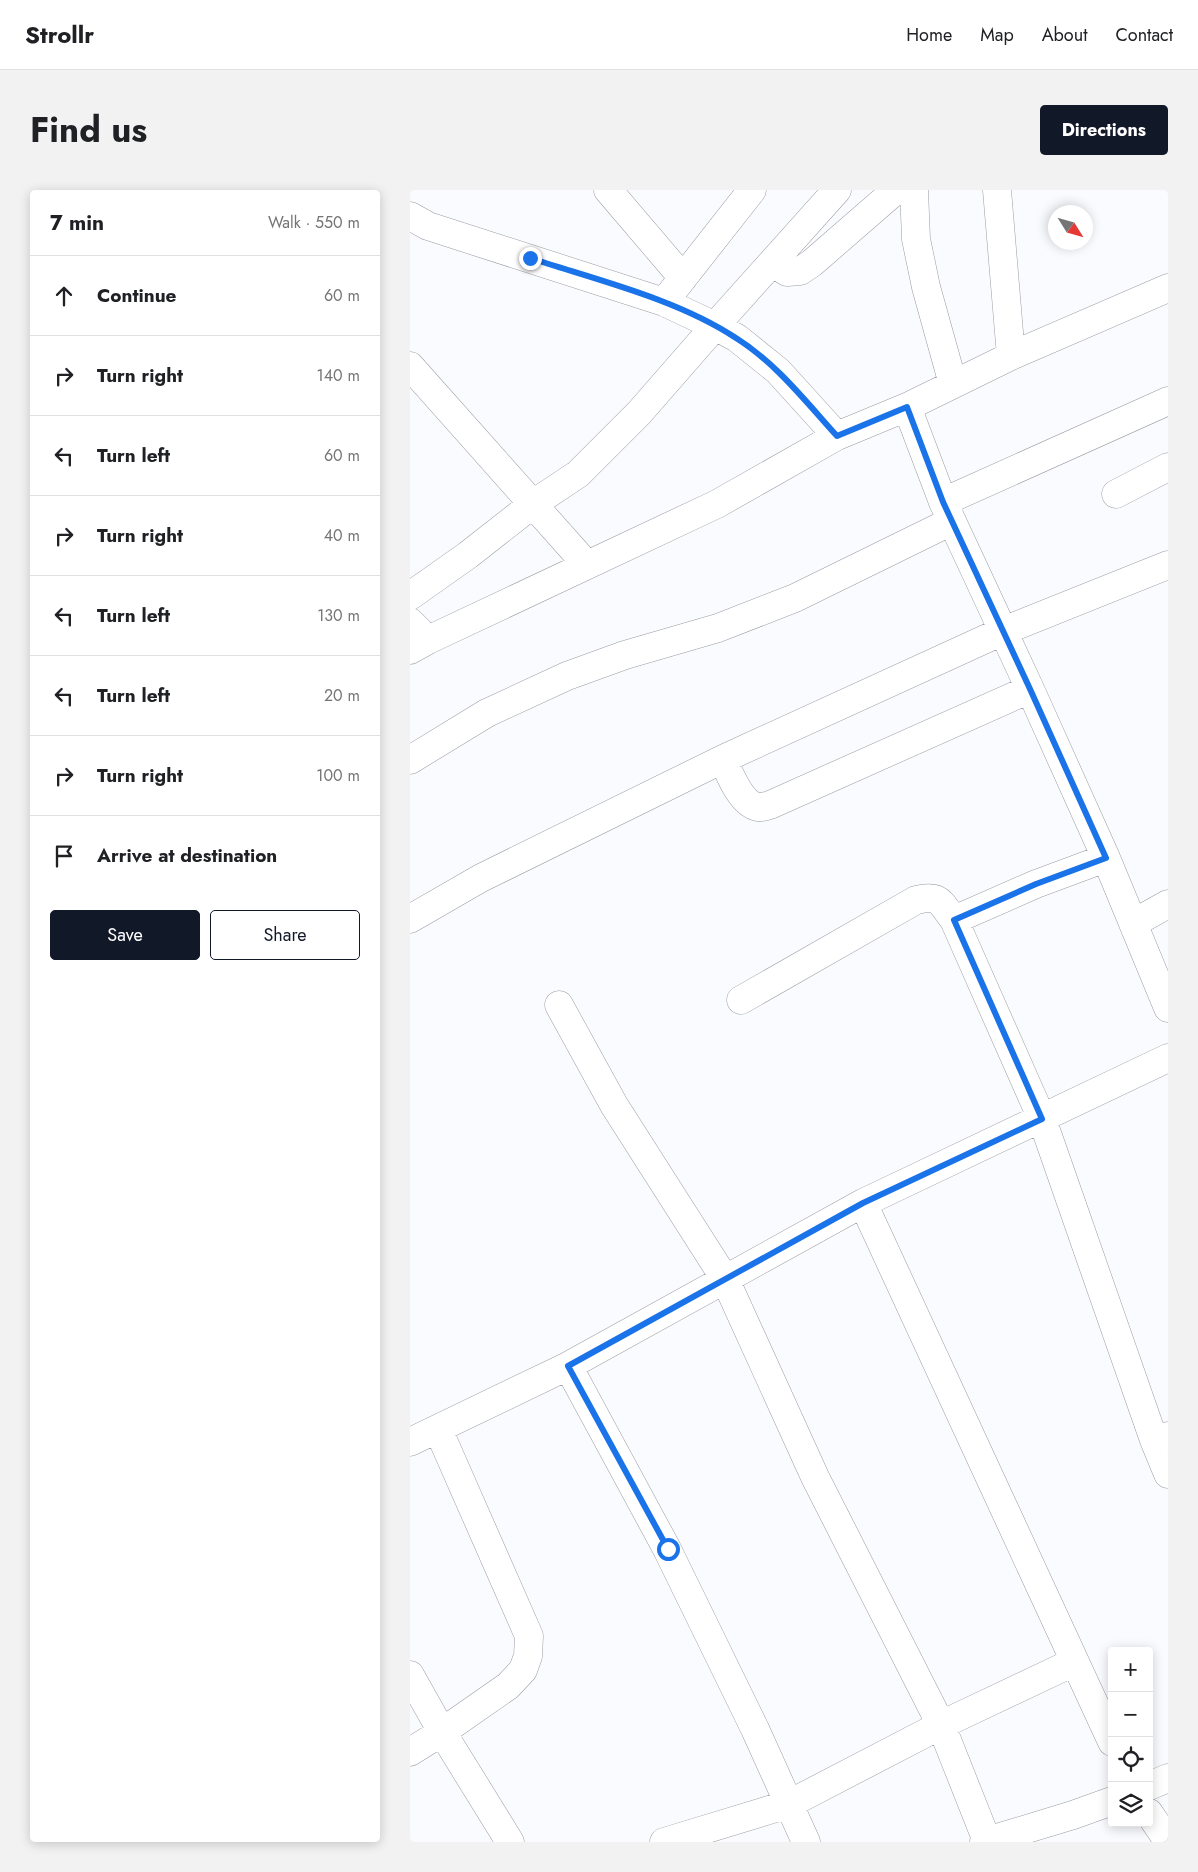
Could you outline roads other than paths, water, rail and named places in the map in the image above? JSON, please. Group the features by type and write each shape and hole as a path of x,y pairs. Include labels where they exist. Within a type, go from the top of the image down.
{"street":[{"path":"608,190 683,278"},
{"path":"664,302 752,190"},
{"path":"410,596 468,556 533,504 578,474 639,413 838,190"},
{"path":"773,263 787,272 800,271 812,263 896,190"},
{"path":"914,190 916,239 926,287 953,384"},
{"path":"997,190 1011,356"},
{"path":"410,216 428,226 664,302 715,326 737,338 778,371 837,436"},
{"path":"416,638 587,565 717,504 837,436 907,407 1011,356 1168,288"},
{"path":"410,366 587,565"},
{"path":"410,760 487,713 567,676 625,655 718,628 795,598 947,511 1168,401"},
{"path":"907,407 947,511 1106,858 1168,1008"},
{"path":"1116,494 1168,467"},
{"path":"410,919 481,878 722,759 1003,630 1168,565"},
{"path":"722,759 739,793 750,804 759,808 770,805 1030,689"},
{"path":"954,920 1036,884 1106,858"},
{"path":"741,1000 916,900 930,896 939,901 954,920 1042,1119 1161,1438 1168,1474"},
{"path":"1134,923 1168,904"},
{"path":"559,1005 614,1105 725,1279 815,1477 941,1725 985,1841 1073,1815 1108,1802"},
{"path":"410,1442 568,1366 863,1203 1168,1058"},
{"path":"863,1203 1110,1737"},
{"path":"568,1366 668,1549 755,1729 806,1842"},
{"path":"410,1752 508,1686 524,1670 528,1656 528,1636 438,1429"},
{"path":"664,1842 789,1804 941,1725 1074,1662"},
{"path":"410,1676 510,1842"},
{"path":"1153,1784 1168,1778"},
{"path":"1153,1819 1168,1841"}]}
